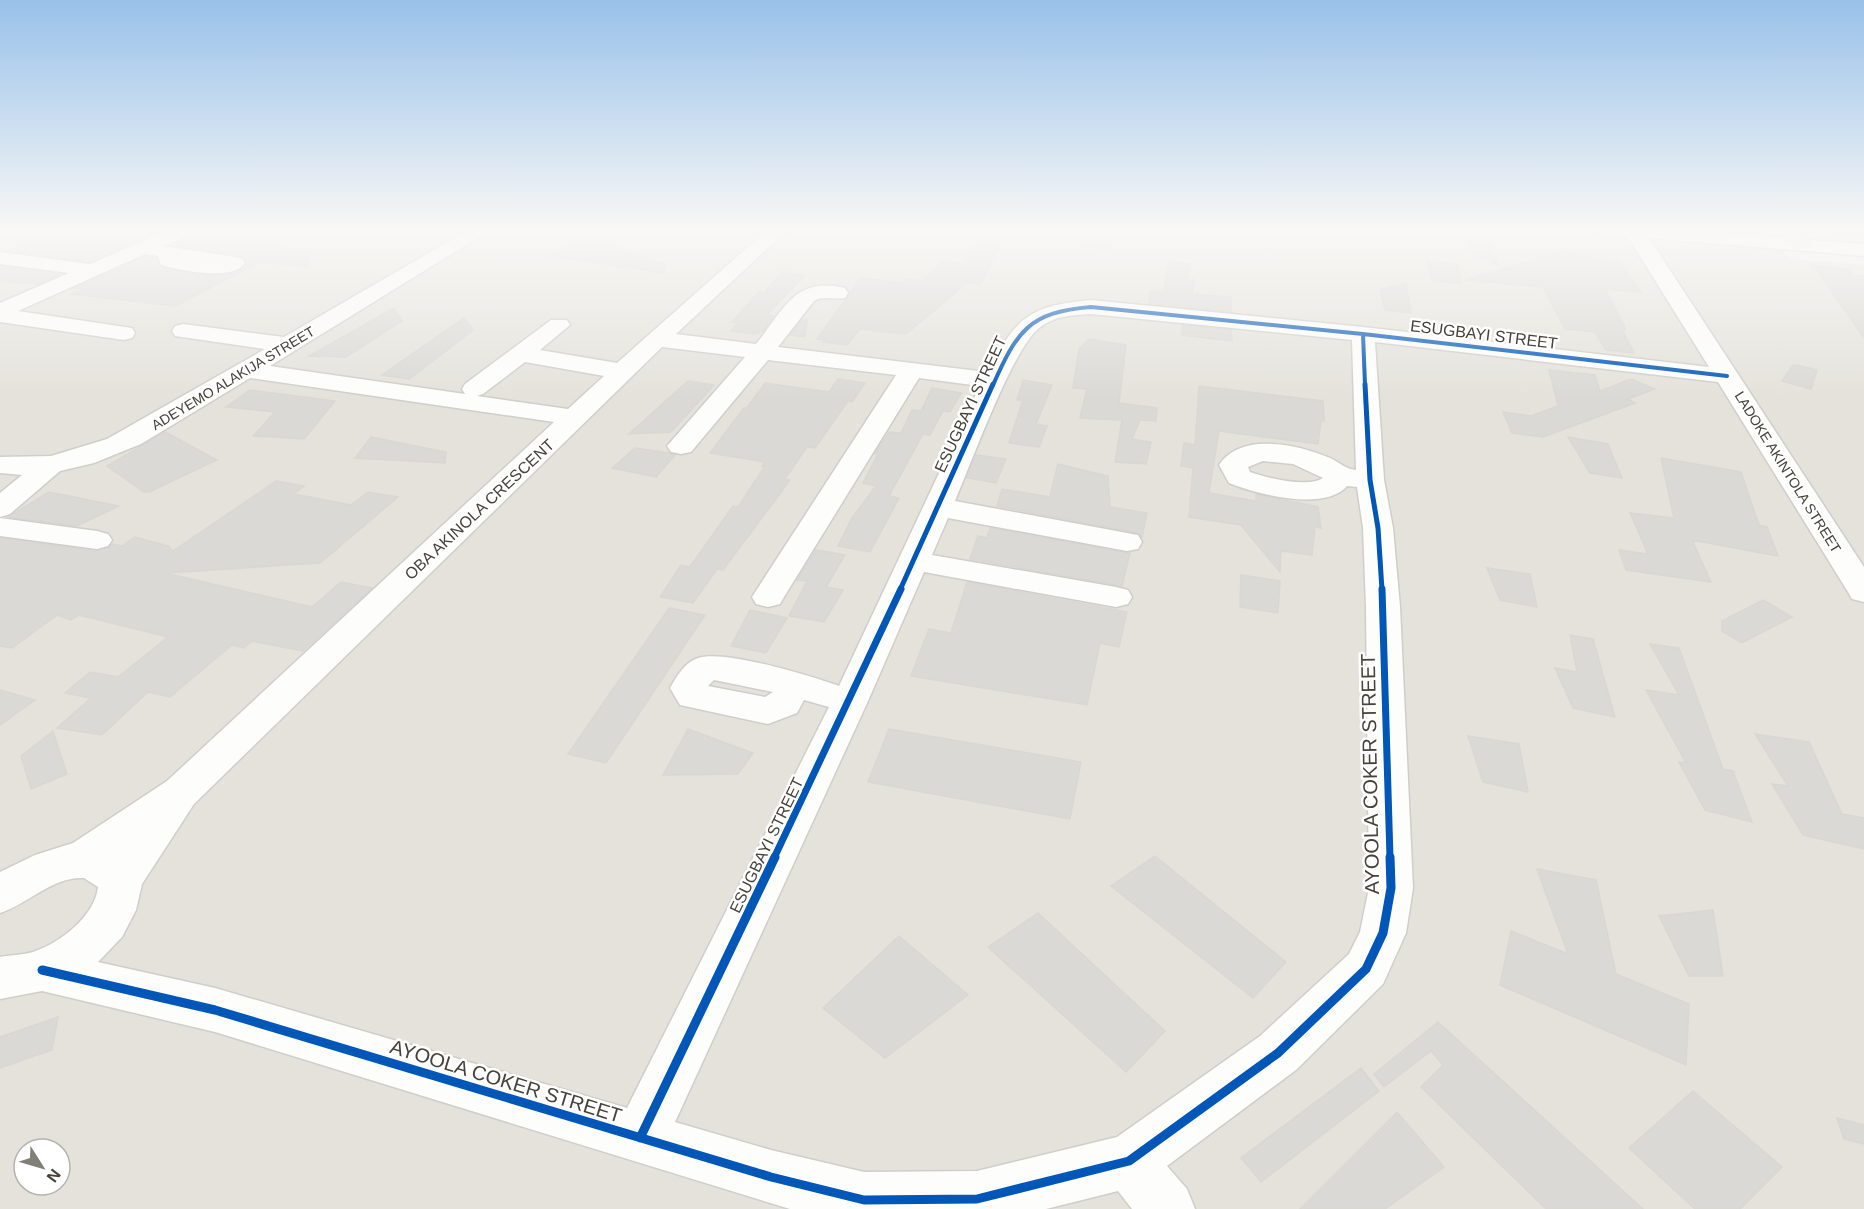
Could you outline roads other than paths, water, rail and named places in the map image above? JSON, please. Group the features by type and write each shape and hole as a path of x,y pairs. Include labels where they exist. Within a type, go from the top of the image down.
{"street":[{"path":"0,313 59,285"},
{"name":"ADEYEMO ALAKIJA STREET","path":"0,465 24,468 50,466 108,450 132,438 388,285"},
{"name":"OBA AKINOLA CRESCENT","path":"181,792 716,285"},
{"name":"LADOKE AKINTOLA STREET","path":"1669,285 1864,592"},
{"path":"0,291 14,294 0,301"},
{"path":"681,446 762,352 806,296 815,291 837,292"},
{"name":"ESUGBAYI STREET","path":"640,1138 850,701 995,380 1018,335 1030,321 1040,315 1070,308 1091,307 1363,334 1727,376"},
{"path":"0,313 124,333"},
{"path":"474,389 559,326"},
{"path":"183,331 289,345"},
{"name":"AYOOLA COKER STREET","path":"16,982 215,1010 771,1177 864,1200 977,1198 1130,1161 1278,1053 1366,969 1383,933 1391,877 1383,607 1378,528 1355,478 1363,334"},
{"path":"657,339 995,380"},
{"path":"520,354 625,372"},
{"path":"768,597 912,369"},
{"path":"247,370 576,418"},
{"path":"0,508 50,466"},
{"path":"937,507 1127,542"},
{"path":"0,527 96,540"},
{"path":"913,561 1116,597"},
{"path":"0,895 18,876 81,860 181,792"},
{"path":"16,982 69,956 100,929 112,915 121,896 121,881 181,792"},
{"path":"81,860 106,868 121,881"},
{"path":"1130,1161 1167,1209"}]}
